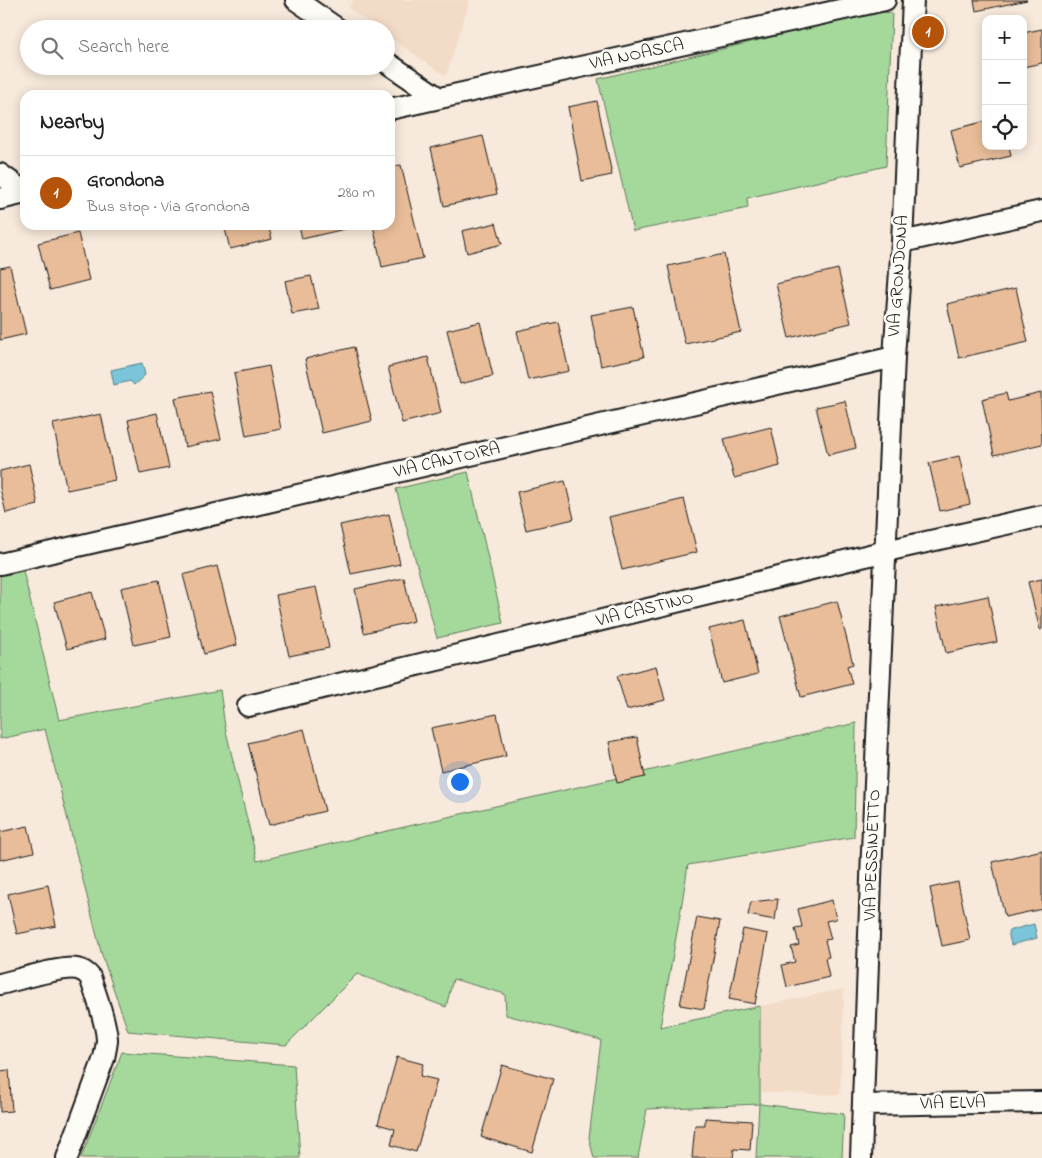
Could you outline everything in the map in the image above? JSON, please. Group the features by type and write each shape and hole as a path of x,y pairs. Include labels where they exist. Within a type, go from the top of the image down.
{"street":[{"path":"296,0 325,20"},
{"name":"VIA NOASCA","path":"395,108 885,0"},
{"name":"VIA GRONDONA","path":"886,551 894,357 902,242 913,0"},
{"path":"395,68 439,98"},
{"path":"0,174 20,189"},
{"path":"0,199 20,194"},
{"path":"902,242 1042,211"},
{"name":"VIA CANTOIRA","path":"0,564 894,357"},
{"name":"VIA CASTINO","path":"248,706 886,551 1042,516"},
{"name":"VIA PESSINETTO","path":"861,1158 872,851 886,551"},
{"path":"0,984 68,969 80,970 90,977 104,1023 107,1039 106,1048 67,1158"},
{"name":"VIA ELVA","path":"863,1105 1042,1102"}],"shaded area":[{"path":"353,0 470,0 446,76 395,41 395,20 365,20 348,8"},
{"path":"844,989 840,1095 760,1092 760,1006"}],"green space":[{"path":"892,13 886,166 747,198 748,208 633,231 598,79 866,14"},
{"path":"468,472 503,623 437,638 396,489"},
{"path":"23,571 59,720 220,690 225,727 257,861 856,723 854,837 688,865 660,1027 760,1006 760,1104 844,1114 842,1158 756,1158 759,1104 647,1109 638,1158 594,1158 589,1138 601,1040 506,1015 505,994 453,979 446,1007 357,974 286,1045 128,1031 101,952 45,729 0,739 0,576"},
{"path":"122,1052 294,1065 300,1158 81,1158"}],"water":[{"path":"142,363 145,375 134,385 130,381 114,385 111,370"},
{"path":"1034,924 1037,938 1011,945 1008,931"}],"building":[{"path":"974,0 1027,0 976,11"},
{"path":"1042,29 1042,63 1027,66 1027,32"},
{"path":"597,101 612,175 582,181 568,107"},
{"path":"982,122 982,150 1010,150 1011,156 960,168 951,130"},
{"path":"483,136 497,194 444,206 431,148"},
{"path":"401,165 423,258 382,267 374,230 395,230 395,166"},
{"path":"496,223 502,244 467,253 462,231"},
{"path":"225,230 269,230 272,239 230,249"},
{"path":"300,230 340,230 302,239"},
{"path":"78,233 89,280 50,290 38,243"},
{"path":"724,254 741,332 685,344 668,266"},
{"path":"10,266 26,334 0,340 0,268"},
{"path":"838,269 851,323 789,338 776,284"},
{"path":"311,276 319,309 292,314 285,281"},
{"path":"1016,288 1028,342 959,358 947,304"},
{"path":"633,307 644,357 601,366 591,315"},
{"path":"480,322 493,376 460,384 447,330"},
{"path":"558,322 569,371 528,380 517,331"},
{"path":"354,347 372,421 322,433 305,359"},
{"path":"428,357 441,413 402,423 388,367"},
{"path":"269,366 281,429 246,436 234,373"},
{"path":"210,391 221,439 185,447 175,398"},
{"path":"1006,393 1008,401 1041,393 1042,444 994,455 982,399"},
{"path":"845,401 856,448 828,455 816,407"},
{"path":"157,413 169,468 140,474 128,420"},
{"path":"101,414 115,480 67,490 53,424"},
{"path":"771,427 780,466 734,478 724,439"},
{"path":"959,456 970,504 940,511 929,463"},
{"path":"29,464 38,505 6,513 0,488 0,471"},
{"path":"565,481 574,519 526,530 517,492"},
{"path":"684,499 697,552 622,570 609,517"},
{"path":"389,514 400,564 351,574 340,525"},
{"path":"217,566 237,645 204,654 183,575"},
{"path":"404,578 414,621 364,633 355,589"},
{"path":"1042,579 1042,629 1040,630 1028,582"},
{"path":"159,580 171,637 134,645 121,588"},
{"path":"316,587 329,648 289,656 276,595"},
{"path":"92,592 105,639 67,649 54,602"},
{"path":"988,596 997,642 946,653 936,607"},
{"path":"837,601 853,664 847,666 852,684 801,697 780,616"},
{"path":"745,620 758,674 722,683 709,629"},
{"path":"656,666 665,700 627,710 617,676"},
{"path":"497,714 506,756 441,771 431,728"},
{"path":"304,729 325,811 269,825 248,743"},
{"path":"637,737 645,777 617,783 609,742"},
{"path":"28,826 34,852 0,860 0,832"},
{"path":"1042,850 1042,909 1005,917 992,862"},
{"path":"958,882 970,940 942,946 930,888"},
{"path":"48,885 56,926 17,934 8,894"},
{"path":"778,899 775,920 748,915 751,902"},
{"path":"832,900 836,919 826,921 831,939 825,940 829,957 825,958 829,977 787,987 782,965 795,962 791,947 799,945 795,928 802,927 798,909"},
{"path":"697,917 720,921 704,1009 680,1005"},
{"path":"743,929 768,934 755,1004 729,999"},
{"path":"397,1057 423,1064 420,1076 437,1080 416,1152 391,1145 395,1129 378,1124"},
{"path":"502,1065 553,1079 532,1152 481,1137"},
{"path":"9,1070 12,1111 0,1112 0,1071"},
{"path":"705,1118 752,1121 750,1150 734,1149 733,1158 692,1158 695,1125 705,1125"}],"place":[{"name":"Grondona","path":"928,32"}]}
